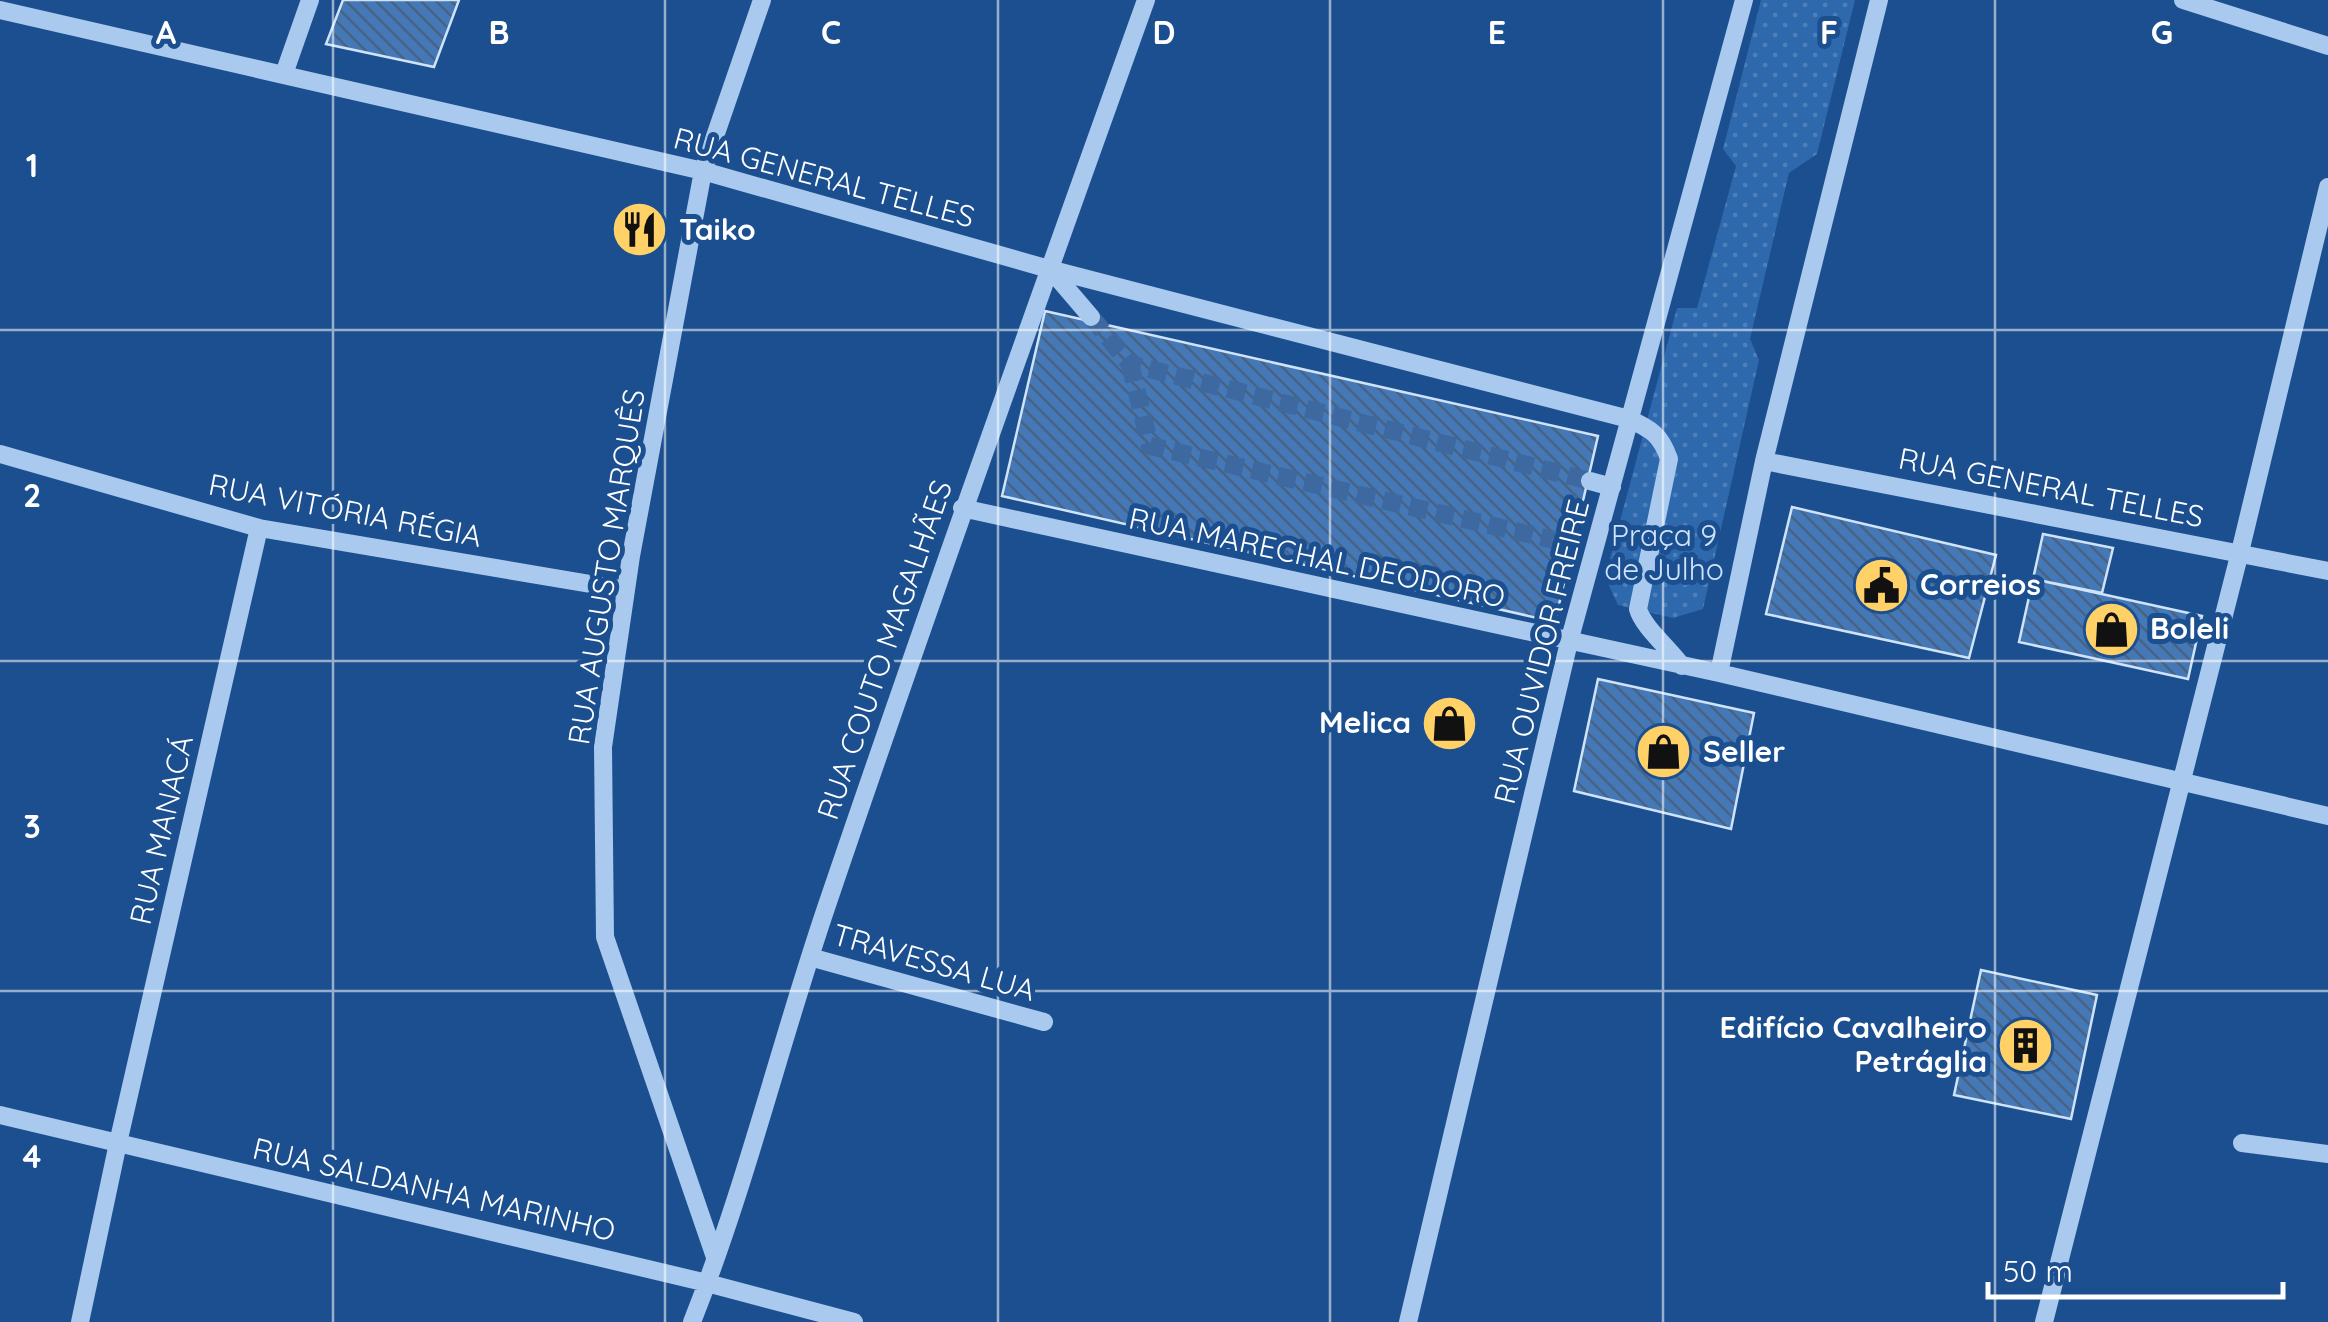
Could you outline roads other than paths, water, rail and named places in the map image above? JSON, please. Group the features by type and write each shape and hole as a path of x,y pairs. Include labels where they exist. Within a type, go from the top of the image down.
{"street":[{"path":"284,74 310,0"},
{"name":"RUA AUGUSTO MARQUÊS","path":"716,1258 604,937 603,746 626,590 704,171 762,0"},
{"name":"RUA COUTO MAGALHÃES","path":"692,1322 962,508 1146,0"},
{"name":"RUA OUVIDOR FREIRE","path":"1408,1322 1569,642 1744,0"},
{"path":"1719,673 1764,460 1878,0"},
{"path":"2183,0 2328,46"},
{"name":"RUA GENERAL TELLES","path":"0,10 704,171 1050,269 1629,419"},
{"path":"2044,1322 2240,552 2328,187"},
{"path":"1050,269 1090,317"},
{"path":"1629,419 1653,430 1663,441 1668,459 1638,609 1647,627 1664,641 1682,666"},
{"name":"RUA VITÓRIA RÉGIA","path":"0,454 259,528 626,590"},
{"name":"RUA GENERAL TELLES","path":"1764,460 2328,571"},
{"path":"1590,482 1612,487"},
{"name":"RUA MARECHAL DEODORO","path":"962,508 1719,673 2328,816"},
{"name":"RUA MANACÁ","path":"80,1322 259,528"},
{"path":"1575,545 1596,549"},
{"name":"TRAVESSA LUA","path":"810,957 1044,1022"},
{"name":"RUA SALDANHA MARINHO","path":"0,1115 707,1283 854,1322"},
{"path":"2242,1142 2328,1154"}],"tunnel":[{"path":"1091,317 1130,364 1590,481"},
{"path":"1130,364 1150,446 1575,545"}],"place":[{"name":"Taiko","path":"640,230"},
{"name":"Correios","path":"1881,585"},
{"name":"Boleli","path":"2111,629"},
{"name":"Melica","path":"1450,723"},
{"name":"Seller","path":"1664,752"},
{"name":"Edifício Cavalheiro Petráglia","path":"2026,1045"}],"park label":[{"name":"Praça 9 de Julho","path":"1664,553"}]}
